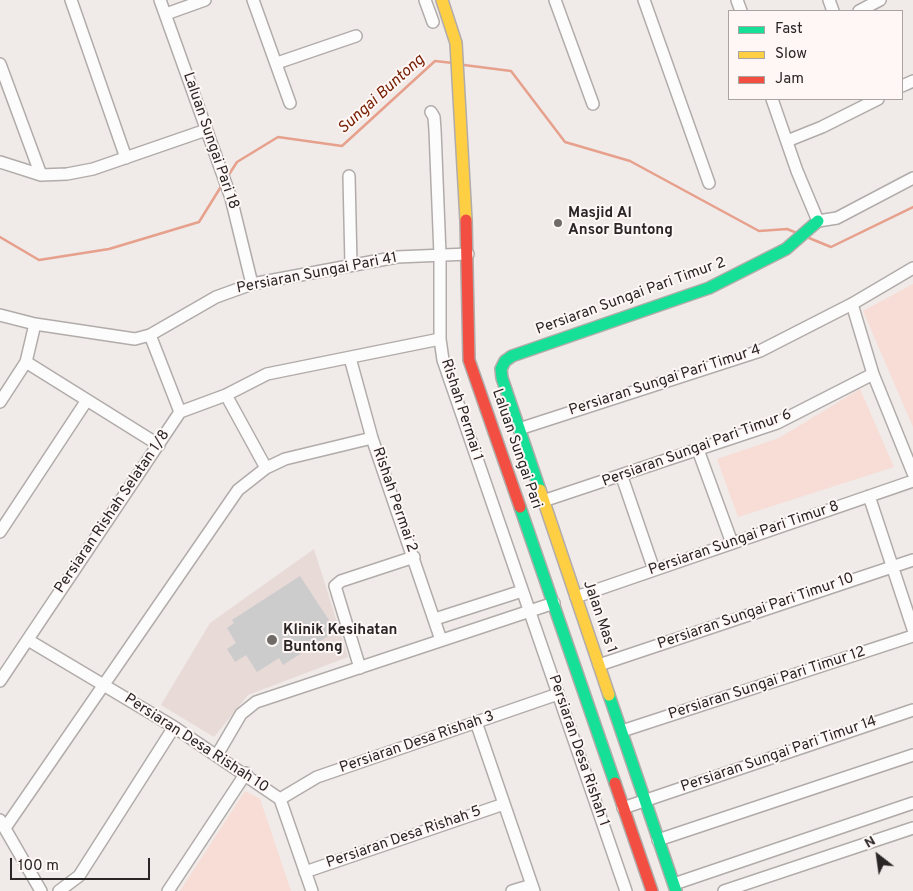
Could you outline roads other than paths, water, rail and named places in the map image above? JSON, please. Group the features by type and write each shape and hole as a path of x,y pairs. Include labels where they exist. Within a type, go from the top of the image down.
{"main road":[{"name":"Laluan Sungai Pari","path":"442,0 456,43 460,82 468,254 469,360 652,891"},
{"name":"Persiaran Sungai Pari Timur 2","path":"512,356 709,288 786,249 818,221"},
{"name":"Jalan Mas 1","path":"512,356 505,361 501,369 502,378 675,888"}],"street":[{"path":"71,0 126,158"},
{"name":"Laluan Sungai Pari 18","path":"160,0 231,198 252,284"},
{"path":"166,14 205,0"},
{"path":"253,0 290,103"},
{"path":"425,0 432,22"},
{"path":"555,0 593,104"},
{"path":"644,0 709,183"},
{"path":"861,10 880,0"},
{"path":"277,63 356,36"},
{"path":"0,64 41,175"},
{"path":"772,100 818,221 836,218 913,178"},
{"path":"787,141 822,128 873,100"},
{"name":"Rishah Permai 1","path":"431,112 434,117 436,130 440,255 440,339 443,360 522,591 531,610"},
{"path":"0,162 41,175 67,174 93,169 206,130"},
{"path":"349,176 351,265"},
{"name":"Persiaran Sungai Pari 41","path":"0,315 35,324 118,338 135,339 150,335 216,297 252,284 397,257 468,254"},
{"name":"Persiaran Sungai Pari Timur 4","path":"519,429 760,352 852,304 913,268"},
{"path":"852,304 873,374 913,472"},
{"path":"0,402 26,362 35,324"},
{"path":"150,335 180,412 226,395 268,374 350,358 397,346 440,339"},
{"name":"Rishah Permai 2","path":"350,358 372,438 441,640"},
{"path":"26,362 159,445"},
{"name":"Persiaran Sungai Pari Timur 6","path":"543,501 622,477 777,423 873,374"},
{"path":"226,395 266,468"},
{"path":"0,532 87,400"},
{"name":"Persiaran Rishah Selatan 1/8","path":"2,674 28,640 180,412"},
{"path":"41,891 2,824 103,684 238,490 266,468 285,459 372,438"},
{"path":"698,450 732,543"},
{"path":"622,477 654,570"},
{"name":"Persiaran Sungai Pari Timur 8","path":"576,596 913,481"},
{"path":"869,496 913,628"},
{"path":"360,668 336,591 337,583 414,557"},
{"name":"Persiaran Sungai Pari Timur 10","path":"599,665 913,560"},
{"path":"435,619 522,591"},
{"path":"217,754 240,714 248,706 554,603"},
{"name":"Persiaran Desa Rishah 1","path":"531,610 626,891"},
{"name":"Persiaran Sungai Pari Timur 12","path":"622,731 913,636"},
{"name":"Persiaran Desa Rishah 10","path":"28,640 217,754 280,799 312,891"},
{"name":"Persiaran Desa Rishah 3","path":"280,799 317,777 558,694"},
{"name":"Persiaran Sungai Pari Timur 14","path":"623,808 913,710"},
{"path":"476,722 533,888 512,891"},
{"path":"59,891 79,876 174,727"},
{"path":"658,840 913,755"},
{"path":"168,891 246,774"},
{"path":"675,888 913,803"},
{"name":"Persiaran Desa Rishah 5","path":"305,872 504,804"},
{"path":"724,891 913,828"}],"waterway":[{"name":"Sungai Buntong","path":"228,176 237,162 278,137 342,146 435,61 453,63"},
{"name":"Sungai Buntong","path":"464,65 511,71 565,142 630,161 759,231 787,229 797,233"},
{"name":"Sungai Buntong","path":"0,237 39,260 109,249 199,222 222,185"},
{"name":"Sungai Buntong","path":"809,238 831,247 913,207"}],"place":[{"name":"Masjid Al Ansor Buntong","path":"558,223"},
{"name":"Klinik Kesihatan Buntong","path":"272,640"}]}
